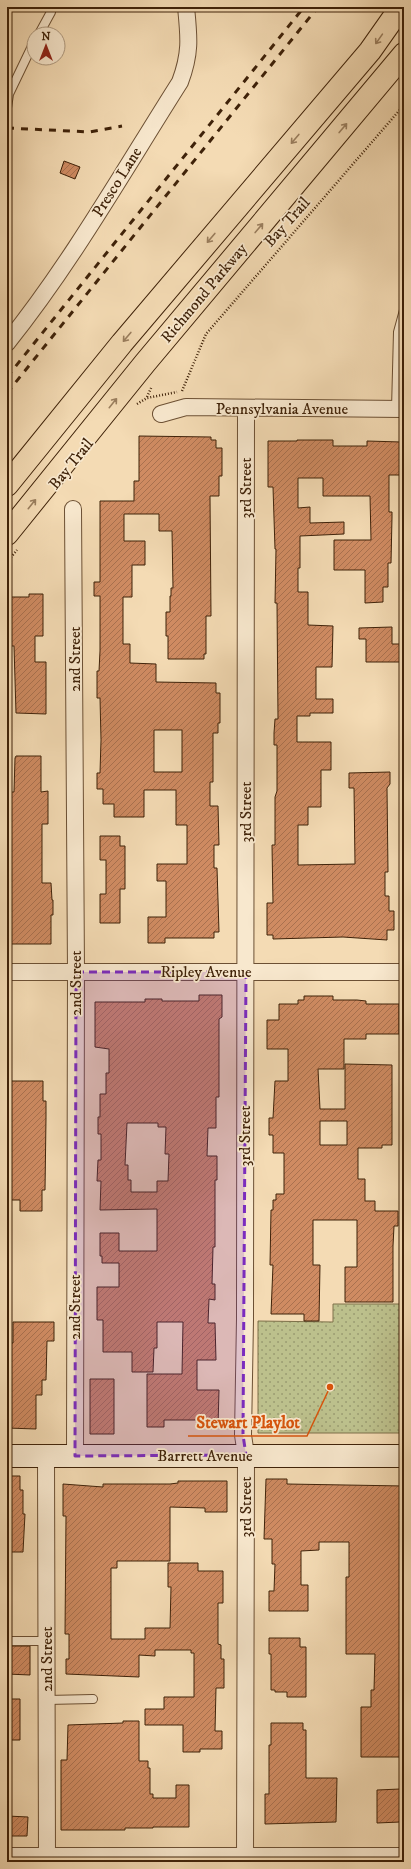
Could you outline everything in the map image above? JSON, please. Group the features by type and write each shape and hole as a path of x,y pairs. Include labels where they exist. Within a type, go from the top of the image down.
{"highway":[{"name":"Richmond Parkway","path":"7,485 122,343 370,51 401,7"},
{"name":"Richmond Parkway","path":"14,539 145,363 404,54"}],"main road":[{"name":"Barrett Avenue","path":"7,1456 404,1456"}],"street":[{"name":"Presco Lane","path":"7,343 72,253 180,82 186,66 190,43 186,7"},
{"name":"Pennsylvania Avenue","path":"161,414 186,408 400,409"},
{"name":"3rd Street","path":"245,1859 246,1455 243,1435 246,972 246,409"},
{"name":"2nd Street","path":"73,509 76,972 75,1456"},
{"name":"Ripley Avenue","path":"7,972 404,972"},
{"name":"2nd Street","path":"46,1456 47,1859"},
{"path":"7,1856 47,1859 245,1859 404,1856"}],"lane":[{"path":"43,26 52,7"},
{"path":"7,108 9,94 26,59"},
{"path":"400,409 398,332 404,310"},
{"path":"7,1642 46,1642"},
{"path":"46,1700 93,1699"}],"path":[{"name":"Bay Trail","path":"134,406 147,398 184,391 206,334 404,106"},
{"path":"7,562 14,539"}],"highlighted area":[{"path":"76,972 246,972 243,1435 246,1455 75,1456"}],"green space":[{"path":"333,1304 403,1304 402,1433 258,1433 258,1321 333,1322"}],"building":[{"path":"64,161 80,167 75,179 60,173"},
{"path":"139,436 211,437 211,440 216,440 216,448 222,448 222,476 219,476 219,496 210,496 211,616 206,616 206,654 204,654 204,659 168,659 166,612 170,612 171,588 173,588 172,531 159,531 159,514 124,514 124,541 145,541 145,565 132,565 132,597 123,597 123,644 130,644 130,663 156,664 156,682 216,683 216,693 220,693 220,723 218,723 218,733 213,733 213,782 210,782 210,806 218,806 219,845 214,845 214,868 217,868 219,932 214,932 214,938 165,938 165,943 148,943 148,917 166,917 166,881 157,881 157,864 187,864 187,825 176,825 176,790 144,790 144,817 114,817 114,804 103,804 103,789 97,789 97,773 100,773 101,740 100,698 97,698 97,671 99,671 100,651 100,596 94,596 94,582 100,582 100,501 134,501 134,481 139,481","holes":["154,730 182,730 182,772 154,772"]},
{"path":"333,440 333,446 367,446 367,441 401,442 401,475 389,475 389,512 392,512 391,563 388,563 388,587 383,587 383,602 365,603 365,570 334,570 334,540 371,540 370,496 323,496 323,478 298,478 298,508 310,507 310,523 344,522 344,534 300,536 298,592 308,592 308,625 333,626 332,667 316,667 316,699 333,699 333,713 310,713 310,716 297,716 297,742 331,742 331,770 321,770 321,807 308,807 308,825 298,825 298,865 355,864 354,788 349,788 349,773 390,772 390,784 387,788 388,872 385,872 385,896 389,896 389,911 394,911 394,930 387,930 387,940 343,937 273,939 273,935 267,935 267,903 273,903 272,845 275,845 275,797 277,791 277,745 274,745 274,733 275,719 278,719 277,603 275,603 276,549 273,487 268,487 268,441"},
{"path":"29,594 43,594 43,636 35,636 35,662 46,662 46,714 16,713 14,646 7,646 7,597 29,597"},
{"path":"392,627 392,644 401,644 401,662 366,662 366,639 359,639 359,628"},
{"path":"16,756 41,756 41,792 48,791 48,824 42,824 42,883 51,883 53,915 51,915 51,944 7,944 7,792 14,792"},
{"path":"100,836 120,836 120,846 125,846 125,889 120,889 120,923 100,923 100,894 106,894 106,860 100,860"},
{"path":"199,995 222,995 222,1017 219,1019 219,1097 216,1097 216,1128 208,1128 207,1156 217,1156 217,1180 215,1180 215,1247 213,1247 212,1284 215,1284 215,1300 209,1299 208,1323 215,1323 216,1360 197,1360 197,1390 219,1390 218,1426 202,1426 202,1420 164,1420 164,1427 147,1427 147,1374 182,1374 183,1322 157,1322 157,1348 154,1348 153,1372 132,1372 132,1352 103,1352 103,1320 97,1320 97,1287 119,1287 119,1263 102,1263 102,1256 100,1256 100,1233 119,1233 119,1251 157,1251 157,1209 100,1210 101,1181 97,1181 98,1160 101,1160 101,1134 98,1134 98,1117 100,1117 100,1094 106,1094 106,1073 109,1073 109,1049 95,1047 95,1002 145,1002 145,999 162,999 162,1001 199,1001","holes":["127,1123 158,1123 158,1127 166,1127 165,1154 169,1154 168,1181 157,1181 157,1192 131,1192 131,1180 128,1180 128,1165 125,1165"]},
{"path":"304,996 333,996 333,1000 366,1001 366,1004 399,1004 399,1034 366,1034 366,1039 344,1039 344,1069 318,1069 320,1109 345,1109 345,1064 392,1065 392,1145 382,1145 382,1148 358,1148 358,1179 365,1179 365,1201 375,1201 375,1211 398,1211 398,1226 394,1226 393,1302 345,1302 345,1267 357,1267 357,1220 313,1220 313,1265 320,1265 319,1321 304,1321 304,1314 271,1314 273,1265 270,1265 271,1210 273,1210 273,1200 276,1200 276,1194 284,1194 284,1153 273,1153 273,1135 269,1135 269,1118 273,1118 275,1081 288,1081 288,1049 267,1049 267,1020 279,1020 279,1004 298,1004 298,1000 304,1000","holes":["320,1121 347,1121 347,1145 320,1145"]},
{"path":"7,1081 43,1081 43,1101 46,1101 46,1118 45,1190 42,1190 42,1211 20,1211 20,1200 8,1200 7,1153 9,1153 9,1103 7,1103"},
{"path":"13,1322 54,1322 54,1341 47,1341 46,1380 42,1380 42,1395 36,1395 36,1429 7,1428 7,1343 13,1343"},
{"path":"90,1379 114,1379 114,1434 90,1434"},
{"path":"7,1476 20,1476 20,1490 23,1490 23,1514 25,1514 23,1552 7,1552"},
{"path":"266,1479 287,1479 287,1484 404,1486 404,1532 400,1532 400,1567 404,1568 404,1757 361,1757 361,1707 371,1707 371,1690 374,1690 375,1654 346,1654 346,1577 349,1577 349,1542 319,1542 319,1550 301,1551 301,1585 308,1585 308,1611 269,1611 269,1591 274,1591 275,1564 272,1564 272,1539 264,1539"},
{"path":"178,1481 227,1481 227,1512 205,1512 205,1508 170,1507 170,1561 117,1561 117,1568 111,1568 111,1639 145,1639 145,1628 170,1628 171,1587 168,1587 168,1563 198,1563 198,1571 223,1571 223,1603 218,1603 218,1644 221,1645 221,1659 224,1659 224,1688 216,1688 215,1731 222,1731 222,1749 200,1749 200,1752 183,1752 183,1725 145,1725 145,1709 164,1709 164,1697 194,1697 194,1653 191,1653 191,1650 155,1650 155,1656 139,1655 139,1677 66,1674 66,1659 69,1659 69,1634 65,1634 66,1516 63,1516 63,1484 103,1487 103,1484 170,1484 178,1483"},
{"path":"269,1638 300,1638 300,1647 306,1647 306,1697 287,1697 287,1692 275,1692 275,1690 271,1690 271,1654 269,1654"},
{"path":"7,1646 30,1646 30,1675 7,1674"},
{"path":"7,1699 20,1699 20,1740 7,1740"},
{"path":"123,1721 139,1721 139,1761 148,1761 148,1768 150,1768 150,1794 153,1794 153,1798 176,1798 176,1785 189,1785 189,1827 125,1828 125,1830 61,1830 61,1760 67,1760 68,1725 123,1723"},
{"path":"271,1723 303,1723 303,1730 306,1730 306,1778 337,1778 336,1822 265,1824 265,1794 269,1794 269,1745 271,1745"},
{"path":"400,1789 400,1822 377,1823 377,1790"},
{"path":"7,1816 28,1817 27,1836 7,1836"}],"railway":[{"path":"7,377 304,7"},
{"path":"7,393 318,7"},
{"path":"7,128 90,132 122,126"}],"place":[{"name":"Stewart Playlot","path":"330,1387"}]}
